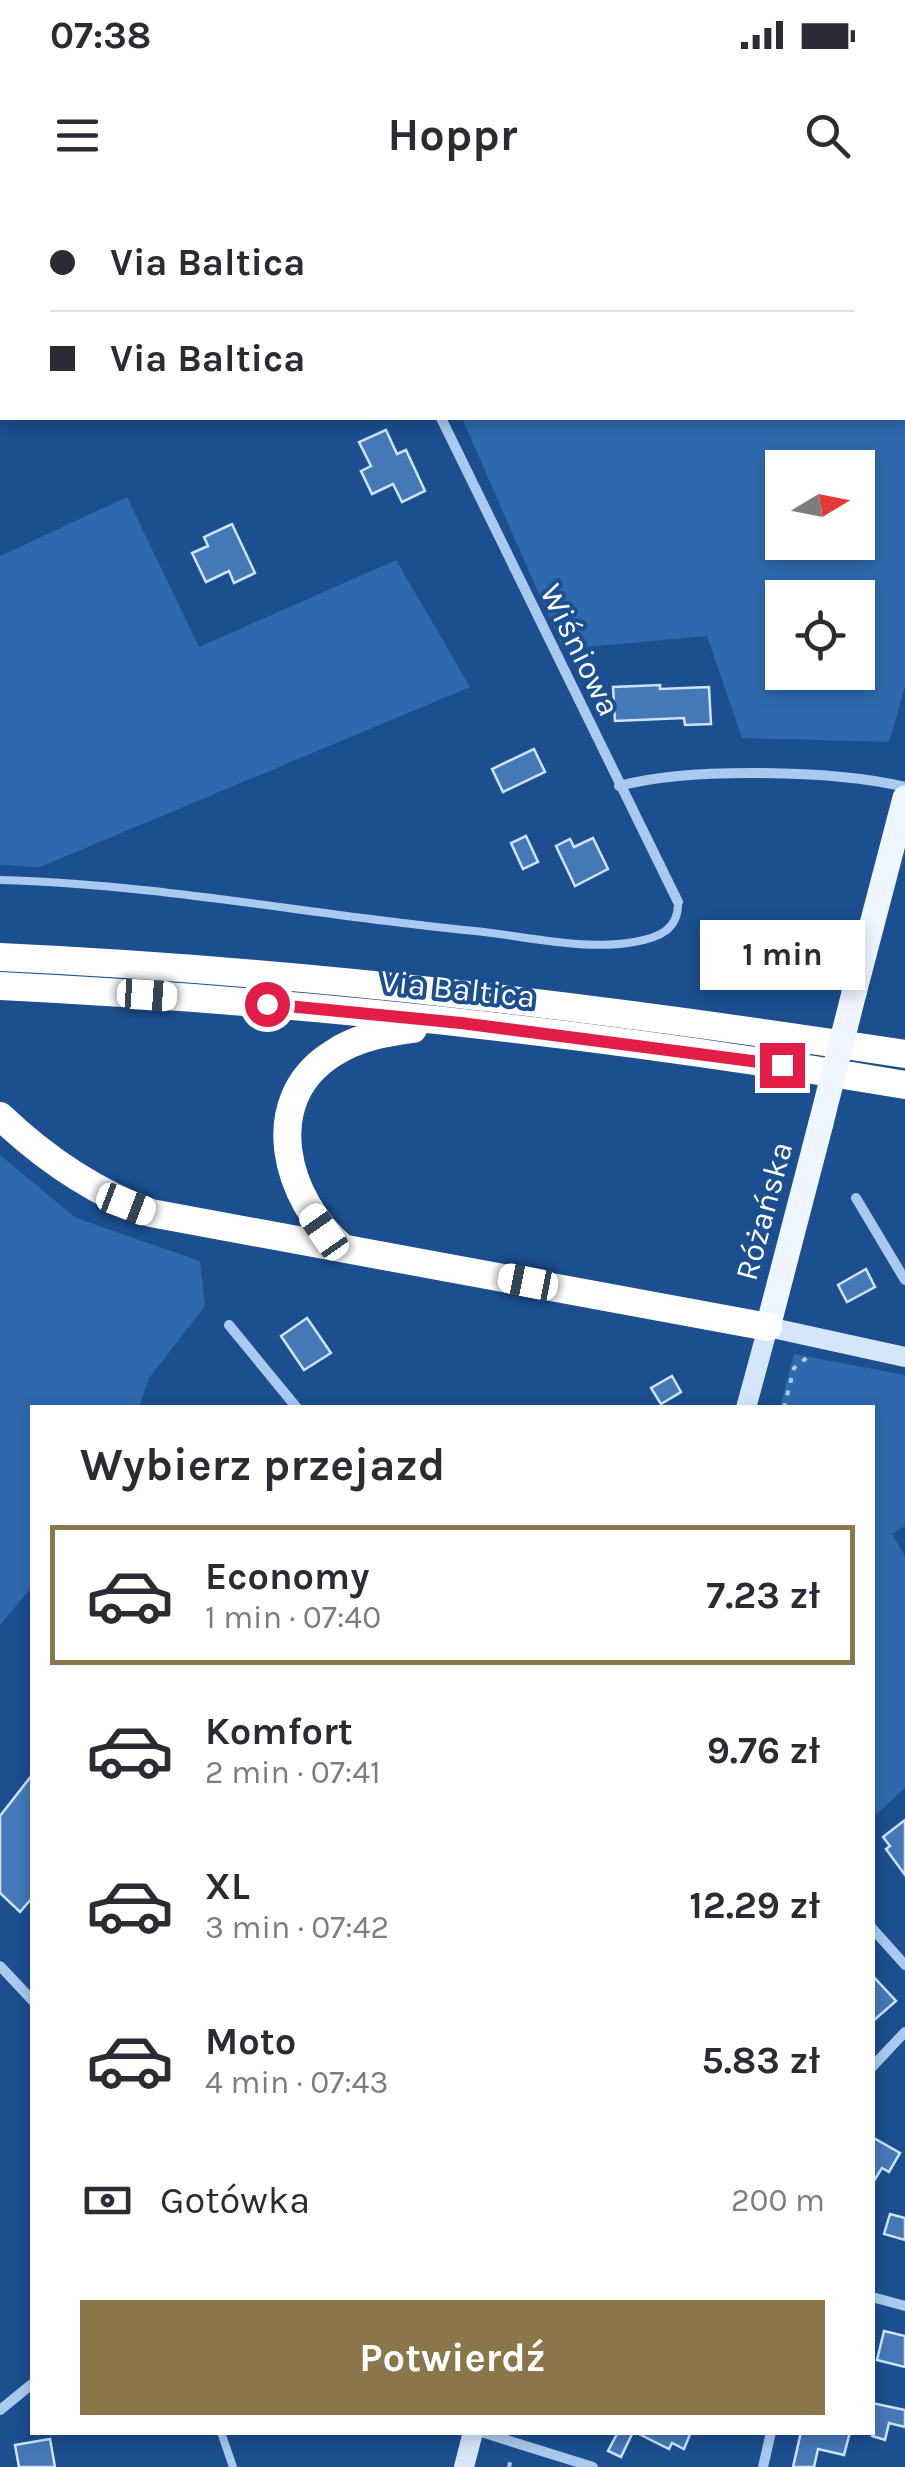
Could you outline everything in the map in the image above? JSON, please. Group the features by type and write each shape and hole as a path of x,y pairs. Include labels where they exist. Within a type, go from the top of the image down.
{"highway":[{"name":"Via Baltica","path":"0,957 177,967 438,991 677,1020 905,1054"},
{"name":"Via Baltica","path":"0,986 461,1023 710,1054 905,1085"},
{"path":"343,1248 324,1232 300,1199 292,1171 287,1126 300,1089 330,1054 362,1039 461,1023"},
{"path":"0,1116 73,1174 126,1204 201,1226 343,1248 768,1327"}],"main road":[{"name":"Różańska","path":"768,1327 905,798"}],"street":[{"name":"Wiśniowa","path":"442,420 678,902"},
{"path":"619,786 652,777 809,775 905,787"},
{"path":"856,1198 905,1280"},
{"path":"229,1325 294,1405"},
{"path":"768,1327 905,1357"},
{"name":"Różańska","path":"747,1405 768,1327"},
{"path":"875,1931 905,1964"},
{"path":"0,1966 30,1998"},
{"path":"875,2064 905,2032"},
{"path":"875,2298 905,2306"},
{"path":"0,2410 30,2386"},
{"path":"464,2467 472,2435"},
{"path":"492,2435 593,2467"},
{"path":"763,2467 771,2435"}],"lane":[{"path":"0,880 120,888 433,928 616,944 664,934 676,922 678,902"},
{"path":"222,2435 233,2467"}],"path":[{"path":"785,1405 794,1368 814,1354"},
{"path":"509,2467 512,2450"}],"shaded area":[{"path":"463,420 905,420 905,687 889,742 742,738 707,636 563,649"},
{"path":"127,497 199,647 396,560 470,687 40,867 0,865 0,556"},
{"path":"0,1155 76,1218 200,1261 205,1306 149,1378 140,1405 30,1405 30,1589 0,1625"},
{"path":"794,1354 905,1375 905,1526 892,1534 905,1556 905,1788 875,1815 875,1405 781,1405"}],"building":[{"path":"386,430 397,454 406,450 425,491 402,502 393,484 372,494 361,471 371,466 359,442"},
{"path":"232,524 255,573 234,583 229,571 206,582 192,553 208,546 204,537"},
{"path":"660,685 660,689 709,687 711,724 685,725 684,718 615,721 613,687"},
{"path":"534,749 545,772 503,792 492,769"},
{"path":"526,836 538,862 523,869 511,843"},
{"path":"593,838 608,869 575,886 556,846 570,839 574,847"},
{"path":"866,1269 875,1287 847,1302 838,1285"},
{"path":"307,1318 331,1353 304,1370 281,1336"},
{"path":"672,1376 681,1392 661,1404 651,1388"},
{"path":"30,1778 30,1900 20,1912 0,1893 0,1816"},
{"path":"905,1820 905,1875 886,1849 890,1846 883,1837"},
{"path":"875,1978 896,2001 875,2019"},
{"path":"875,2139 900,2153 889,2172 882,2168 875,2179"},
{"path":"890,2214 905,2218 905,2240 884,2234"},
{"path":"884,2331 905,2336 905,2367 877,2360"},
{"path":"875,2404 905,2410 905,2427 889,2423 885,2440 872,2436"},
{"path":"616,2435 632,2435 621,2457 608,2451"},
{"path":"641,2435 690,2435 684,2449 672,2443 669,2449"},
{"path":"800,2435 849,2435 844,2455 818,2449 814,2467 793,2467"},
{"path":"50,2439 55,2467 19,2467 15,2445"}],"route":[{"path":"267,1004 461,1023 782,1065"}]}
